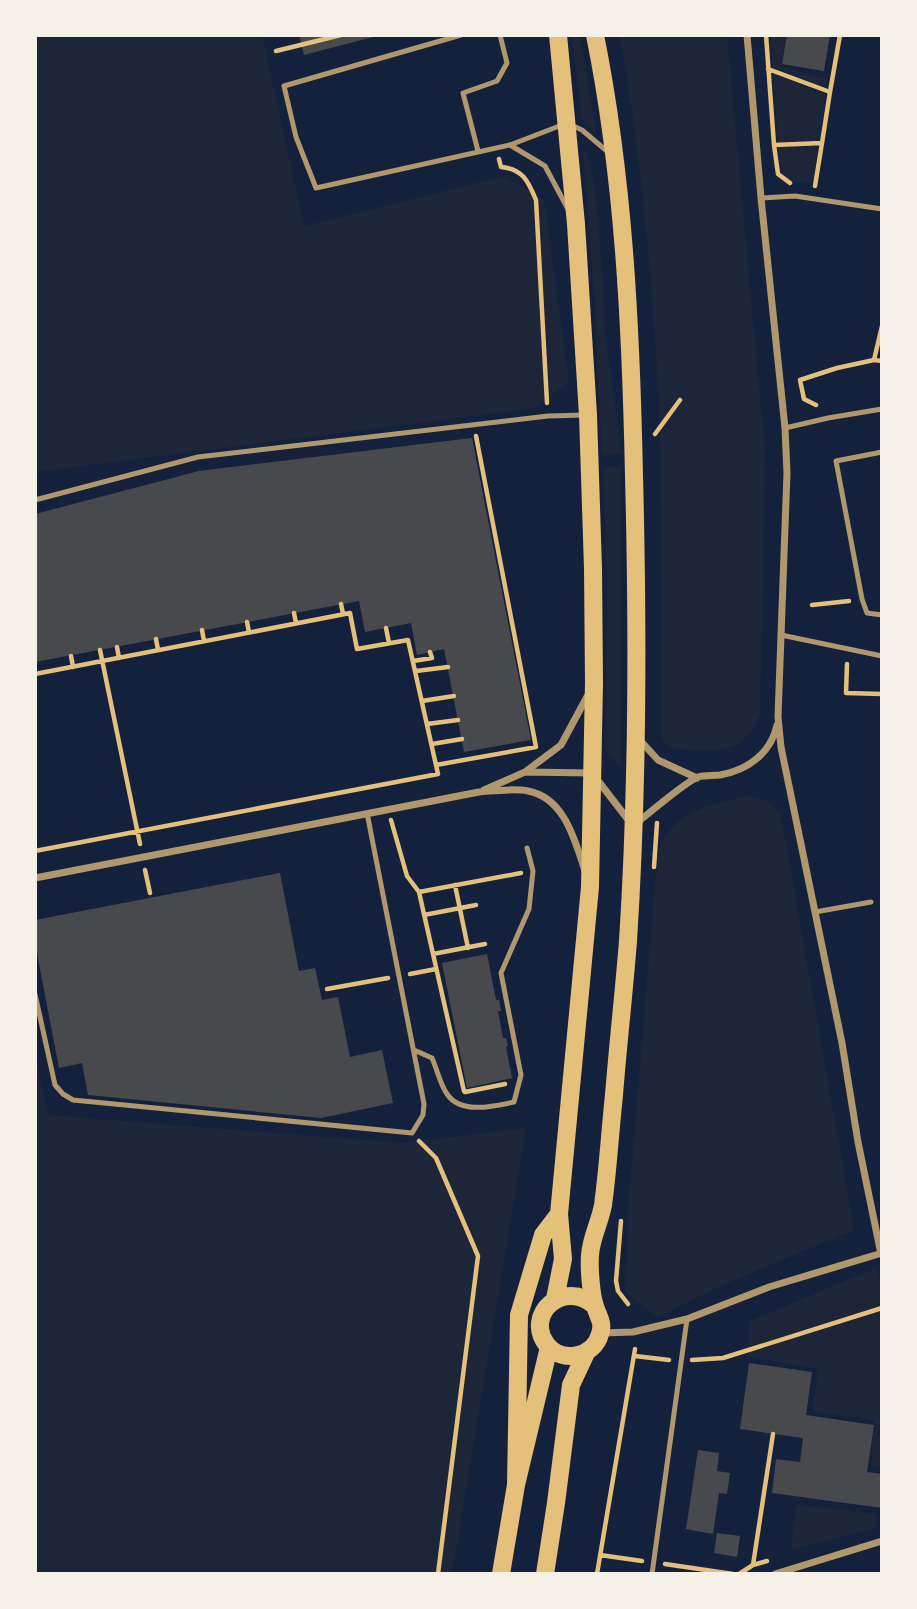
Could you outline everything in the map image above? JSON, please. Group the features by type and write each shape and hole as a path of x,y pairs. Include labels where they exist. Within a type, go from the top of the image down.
{"main road":[{"path":"558,35 576,224 588,415 594,683 590,887 559,1214 563,1259 555,1299 543,1313 540,1325 542,1337 549,1347 565,1356 586,1353"},
{"path":"545,1574 571,1385 586,1353 601,1334 601,1320 595,1306 590,1253 603,1208 628,941 636,735 636,562 631,380 622,230 595,35"},
{"path":"516,1485 519,1315 543,1235 559,1214"},
{"path":"555,1299 564,1296 581,1297 595,1306"},
{"path":"501,1574 516,1485 549,1347"}],"street":[{"path":"601,1334 633,1332 687,1319 769,1287 882,1253 781,747 778,717 787,473 785,428 747,35"},
{"path":"479,792 525,772 561,745 594,683"},
{"path":"525,772 592,773 633,826 697,778 723,774 750,764 765,752 774,737 778,717"},
{"path":"636,735 658,760 697,778"},
{"path":"35,878 479,792 528,791 545,799 568,822 590,887"},
{"path":"775,1574 882,1541"}],"lane":[{"path":"461,35 284,86 296,136 317,188 510,145 568,123 582,130 613,156"},
{"path":"478,151 463,93 497,81 507,63 500,35"},
{"path":"510,145 545,166 576,224"},
{"path":"761,198 795,196 882,209"},
{"path":"785,428 882,409"},
{"path":"35,500 198,457 548,416 588,415"},
{"path":"882,452 836,461 862,598 867,613 882,615"},
{"path":"781,635 882,656"},
{"path":"35,994 55,1085 62,1094 74,1100 411,1133 423,1115 424,1104 367,813"},
{"path":"414,1050 432,1058 447,1096 460,1104 484,1109 514,1101 521,1075 501,973 530,909 533,871 527,848"},
{"path":"815,912 871,902"},
{"path":"652,1574 687,1319"}],"path":[{"path":"276,51 341,35"},
{"path":"766,35 778,174 789,182 798,184"},
{"path":"814,187 838,35"},
{"path":"768,69 830,92"},
{"path":"774,145 822,143"},
{"path":"497,148 501,167 514,168 528,181 536,200 547,404"},
{"path":"807,186 828,189"},
{"path":"874,360 882,326"},
{"path":"824,404 814,405 804,399 800,380 837,368 874,360 882,361"},
{"path":"655,434 680,400"},
{"path":"436,765 536,747 475,432"},
{"path":"341,604 343,614"},
{"path":"294,613 296,623"},
{"path":"35,674 350,613 357,649 411,640 412,661 438,774 35,851"},
{"path":"247,622 249,632"},
{"path":"386,628 389,643"},
{"path":"202,630 204,641"},
{"path":"156,639 158,650"},
{"path":"117,647 119,657"},
{"path":"100,650 150,893"},
{"path":"412,661 432,658 430,652"},
{"path":"71,656 73,667"},
{"path":"847,664 846,693 882,694"},
{"path":"416,671 448,667"},
{"path":"422,701 454,696"},
{"path":"427,724 458,720"},
{"path":"431,744 462,739"},
{"path":"382,786 407,876 419,892 465,1092"},
{"path":"419,892 533,871"},
{"path":"455,885 468,948"},
{"path":"424,915 476,905"},
{"path":"433,954 485,944"},
{"path":"327,989 436,969"},
{"path":"447,1096 519,1082"},
{"path":"411,1133 436,1158 478,1256 439,1574"},
{"path":"723,1358 882,1309"},
{"path":"597,1574 635,1349"},
{"path":"753,1565 773,1434"},
{"path":"739,1574 753,1565 779,1558"}],"shaded area":[{"path":"35,35 262,35 304,226 504,176 544,200 569,382 535,408 35,472"},
{"path":"572,35 580,35 596,131 582,118"},
{"path":"620,35 727,35 765,452 760,714 742,741 725,749 705,751 676,748 662,740 662,521 655,344 639,167"},
{"path":"770,35 786,35 781,67 828,79 813,183 790,181 780,171"},
{"path":"583,148 589,161 597,205 605,327 621,454 602,455"},
{"path":"621,466 621,763 618,763 605,750 607,592 603,467"},
{"path":"744,796 764,799 781,815 854,1230 734,1280 657,1317 625,1292 628,1210 658,850 666,836 683,818 704,808"},
{"path":"35,1051 48,1115 403,1143 526,1128 452,1574 35,1574"},
{"path":"876,1268 882,1287 882,1468 871,1465 874,1420 813,1412 818,1369 748,1357 750,1321"},
{"path":"796,1505 877,1514 875,1528 791,1550"}],"building":[{"path":"299,35 377,35 377,36 304,55"},
{"path":"787,35 830,35 824,71 782,64"},
{"path":"472,438 531,740 464,752 444,649 417,655 411,623 365,632 359,601 35,662 35,514 199,471"},
{"path":"280,873 299,971 315,968 322,1000 338,997 350,1057 382,1050 393,1103 321,1118 88,1095 82,1063 59,1068 35,943 35,920"},
{"path":"487,954 496,1000 499,1000 501,1011 498,1011 503,1038 506,1038 508,1046 506,1047 512,1078 467,1088 442,963"},
{"path":"749,1363 812,1372 806,1415 874,1425 867,1472 882,1474 882,1508 772,1493 776,1459 800,1462 803,1438 740,1429"},
{"path":"698,1450 719,1453 717,1471 730,1473 727,1494 719,1493 713,1534 686,1529"},
{"path":"717,1533 740,1536 737,1557 714,1553"}]}
